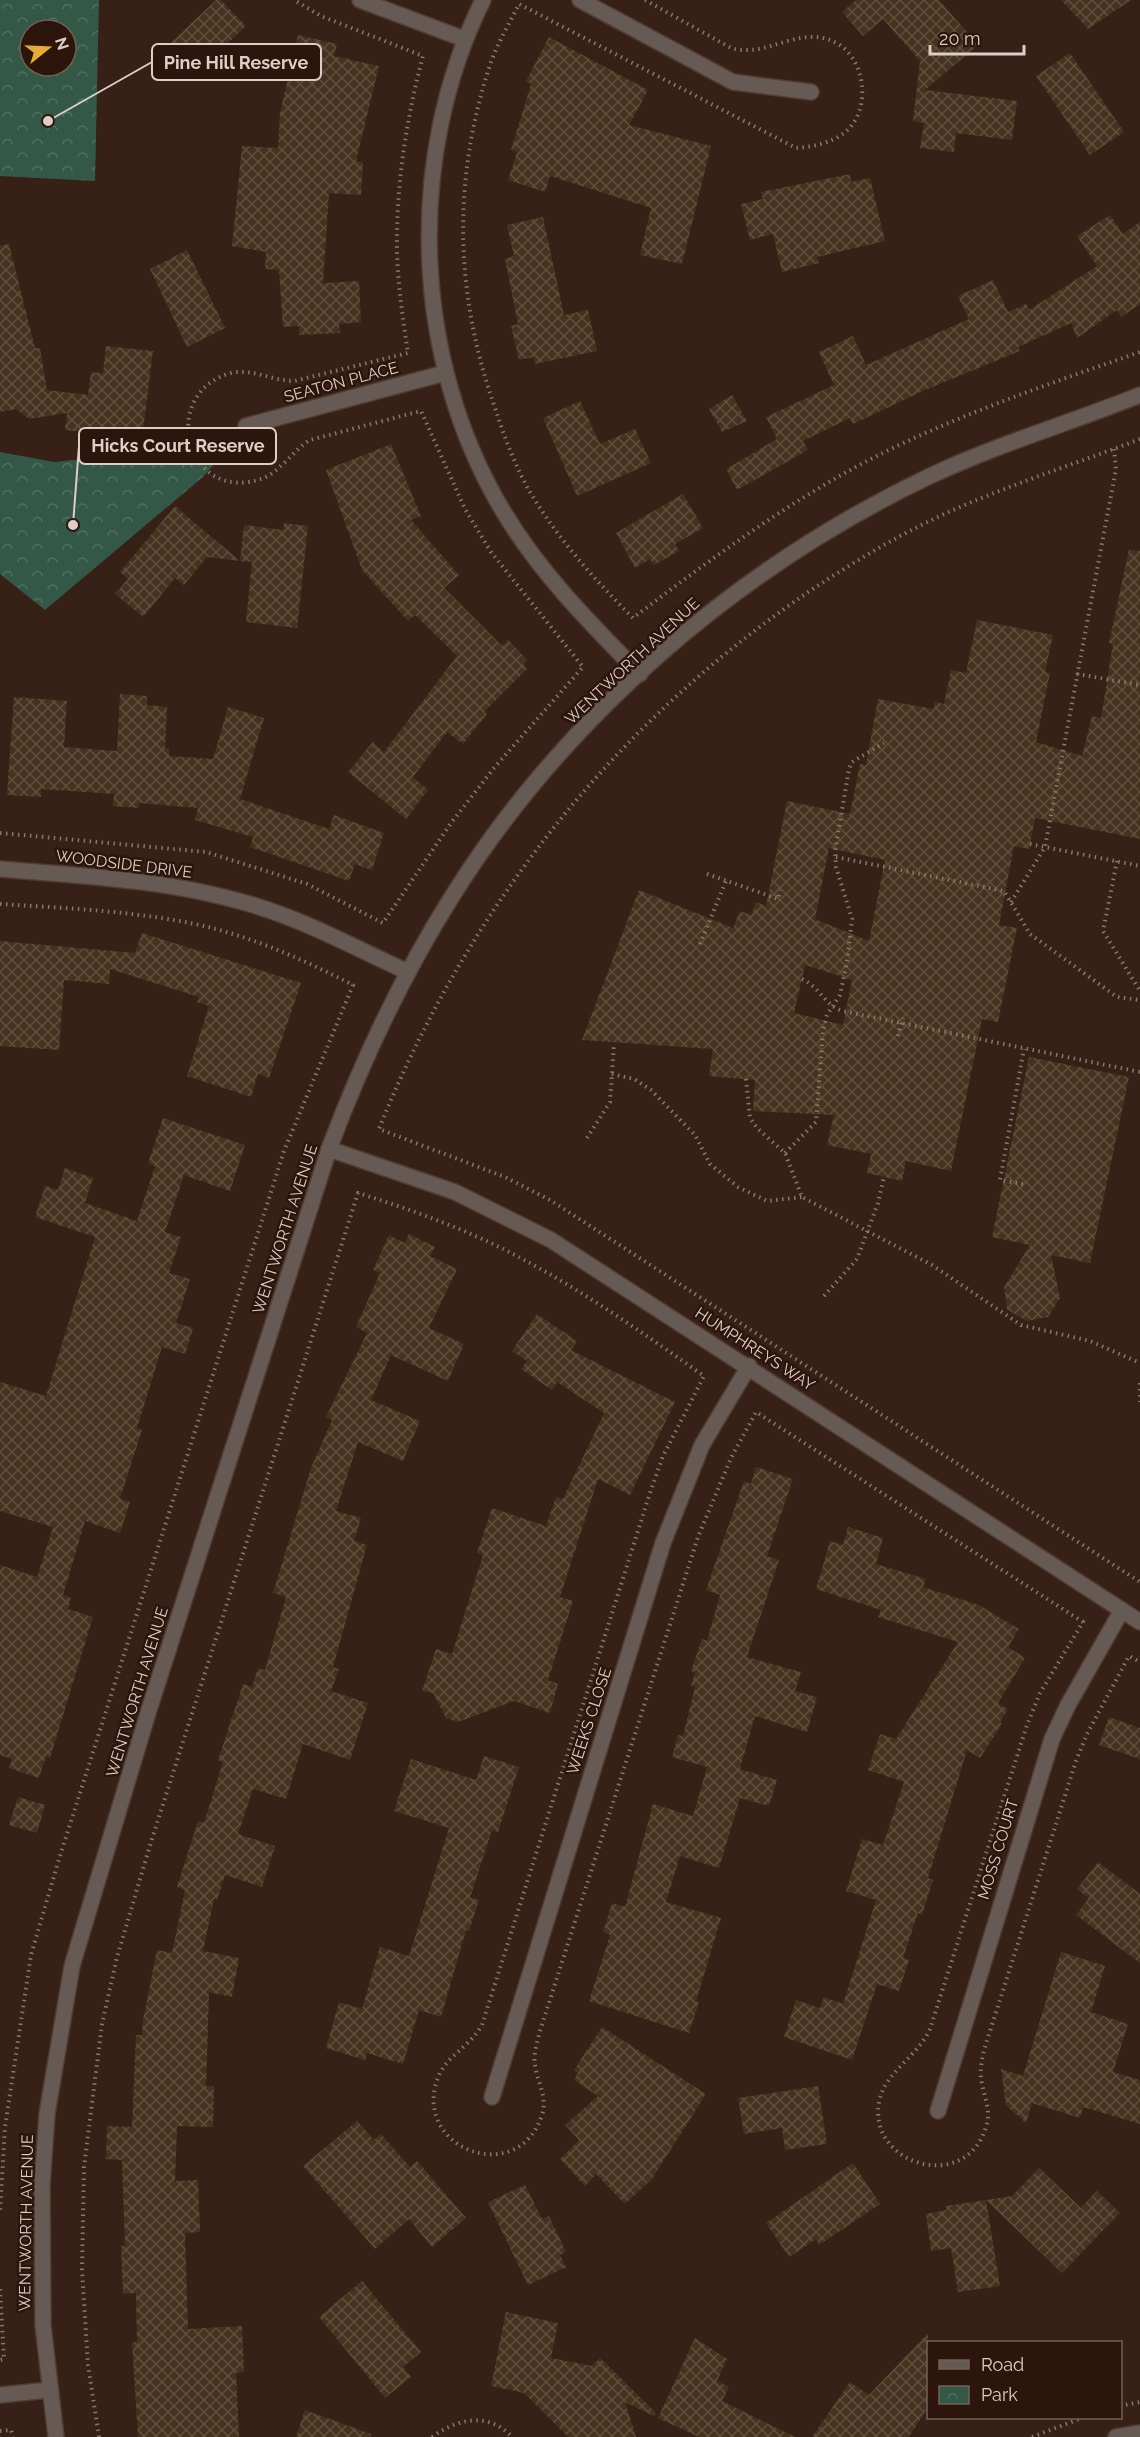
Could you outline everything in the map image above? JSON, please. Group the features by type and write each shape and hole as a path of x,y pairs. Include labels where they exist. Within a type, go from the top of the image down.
{"street":[{"path":"360,0 464,39"},
{"path":"483,0 464,39 446,98 438,136 430,224 434,307 445,373 483,472 502,510 524,544 565,598 640,674"},
{"path":"580,0 733,82 811,92"},
{"name":"SEATON PLACE","path":"246,426 445,373"},
{"name":"WENTWORTH AVENUE","path":"56,2437 42,2314 42,2186 47,2114 72,1966 148,1713 329,1149 351,1092 408,972 454,894 498,830 543,773 599,712 640,674 756,578 866,510 928,477 998,446 1140,394"},
{"name":"WOODSIDE DRIVE","path":"0,869 156,882 211,893 294,920 408,972"},
{"name":"HUMPHREYS WAY","path":"329,1149 444,1188 509,1217 551,1240 749,1366 1140,1622"},
{"name":"WEEKS CLOSE","path":"492,2097 663,1543 702,1445 749,1366"},
{"name":"MOSS COURT","path":"938,2110 1052,1739 1068,1705 1122,1610"},
{"path":"0,2395 49,2390"},
{"path":"1116,2437 1140,2433"}],"path":[{"path":"294,0 321,16 423,56 410,106 399,202 398,262 408,353"},
{"path":"519,4 490,63 474,122 465,176 462,234 466,296 481,368 504,433 529,490 592,578 633,618 783,510 884,453 988,406 1140,352"},
{"path":"1140,439 1008,486 902,535 798,600 730,649 678,694 571,804 498,900 459,962 433,1011 402,1073 379,1129 505,1177 550,1200 1140,1582"},
{"path":"1011,902 1045,847 1116,469 1114,449"},
{"path":"0,833 206,852 307,884 383,923 446,831 494,768 584,668"},
{"path":"1077,674 1140,685"},
{"path":"785,1153 816,1122 823,1030 831,1008 840,995 852,927 836,856 849,769 852,762 884,743"},
{"path":"1030,844 1140,866"},
{"path":"836,856 1004,891 1030,934 1117,998 1140,1000"},
{"path":"1117,861 1103,931 1140,991"},
{"path":"706,874 778,899 780,890"},
{"path":"700,944 726,881"},
{"path":"0,904 127,914 195,924 296,956 353,985 280,1161 34,1945 5,2127 0,2212"},
{"path":"802,979 817,990 831,1008 1140,1072"},
{"path":"898,1036 903,1018"},
{"path":"587,1138 610,1102 614,1043"},
{"path":"1023,1184 1000,1180 1024,1049"},
{"path":"612,1074 634,1079 651,1090 695,1135 710,1164 738,1187 767,1201 802,1197 932,1265 1021,1325 1090,1341 1140,1363"},
{"path":"746,1080 750,1118 757,1128 785,1153 802,1197"},
{"path":"824,1296 857,1258 868,1231 884,1177"},
{"path":"99,2437 88,2365 82,2270 84,2167 102,2024 117,1957 155,1830 358,1193 405,1208 491,1243 603,1308 704,1376"},
{"path":"1140,1383 1140,1402"},
{"path":"756,1412 1083,1622"},
{"path":"1129,1656 1140,1662"},
{"path":"0,2289 4,2359 0,2360"},
{"path":"1122,2406 1140,2402"},
{"path":"1032,2437 1079,2419"},
{"path":"432,2437 460,2421 476,2420 491,2422 512,2437"},
{"path":"0,2431 11,2430 13,2437"}],"green space":[{"path":"0,0 99,0 95,181 0,176"},
{"path":"246,426 204,476 45,610 0,574 0,452 54,462 188,448"}],"building":[{"path":"216,0 221,0 246,26 229,42 236,49 207,77 201,70 189,81 161,52"},
{"path":"856,0 939,0 978,45 925,90 1017,101 1012,140 956,133 954,152 920,148 924,123 913,121 920,61 883,19 863,36 842,12"},
{"path":"1061,0 1131,0 1088,29"},
{"path":"298,35 337,44 334,56 379,66 356,161 363,162 361,195 329,193 323,283 359,281 361,322 339,324 340,333 299,335 299,326 283,327 279,270 265,269 266,252 232,246 242,146 278,148 280,113"},
{"path":"549,37 648,90 629,125 711,146 682,264 640,255 651,208 550,176 545,192 508,180 517,152 511,150 531,84 526,81"},
{"path":"1070,53 1124,132 1090,155 1036,76"},
{"path":"850,174 851,182 870,178 885,241 817,257 819,263 782,272 773,234 750,240 741,204 763,199 761,192"},
{"path":"1110,215 1123,234 1140,222 1140,304 1121,317 1117,310 1077,338 1071,323 1018,347 1020,351 925,390 853,424 850,418 803,441 808,450 737,490 726,469 777,439 766,417 834,385 819,352 853,336 866,365 969,319 958,296 993,280 1008,312 1026,304 1029,310 1097,266 1077,236"},
{"path":"543,217 564,315 588,310 597,351 535,364 534,357 519,360 511,326 518,324 505,259 514,256 507,225"},
{"path":"9,244 35,348 40,348 47,390 88,395 91,372 103,373 106,346 153,351 142,439 65,430 67,413 29,419 16,409 0,412 0,246"},
{"path":"187,250 225,328 187,347 150,269"},
{"path":"732,395 747,421 722,432 709,409"},
{"path":"580,401 600,444 635,429 651,463 577,496 543,418"},
{"path":"391,444 421,516 411,520 459,575 444,588 502,646 508,640 527,660 523,664 527,669 484,712 487,714 463,744 447,732 413,777 428,790 406,819 348,772 373,742 384,752 457,656 415,615 408,621 362,570 326,470"},
{"path":"683,494 703,528 675,544 679,551 654,565 650,559 635,568 616,533"},
{"path":"175,506 240,561 207,557 184,585 175,578 143,617 115,594 128,579 120,572"},
{"path":"284,523 308,526 297,628 246,622 252,562 240,561 244,525 283,530"},
{"path":"1129,550 1140,551 1140,839 1035,818 1029,849 1014,846 999,925 1017,928 998,1022 982,1019 951,1171 906,1161 902,1181 867,1173 871,1154 827,1145 834,1115 753,1111 755,1080 709,1076 713,1049 582,1040 639,890 733,928 740,911 751,915 756,902 766,906 787,801 850,814 860,764 866,765 878,699 934,709 935,702 944,704 951,670 966,673 977,620 1053,635 1045,672 1050,673 1036,742 1082,756 1092,716 1101,718 1113,644 1109,643","holes":["829,848 885,860 869,941 815,919","805,965 852,980 843,1025 794,1013"]},
{"path":"120,694 147,696 147,705 167,707 165,748 169,749 169,756 213,759 228,707 264,718 240,799 329,829 334,815 384,833 372,870 355,864 349,881 250,847 253,837 195,820 198,808 139,803 139,808 113,806 114,794 41,789 41,797 7,795 14,697 67,701 64,747 117,751"},
{"path":"142,933 301,983 269,1078 258,1074 251,1097 187,1076 209,1006 197,1002 199,997 110,969 109,984 64,980 59,1050 0,1046 0,941 135,953"},
{"path":"1029,1057 1129,1077 1090,1263 1051,1255 1060,1298 1048,1317 1026,1321 1007,1309 1004,1287 1030,1245 992,1237"},
{"path":"163,1118 245,1145 230,1191 184,1175 165,1232 181,1237 169,1273 190,1279 176,1323 193,1328 185,1354 162,1347 137,1428 142,1430 120,1499 130,1502 120,1533 85,1521 63,1595 71,1598 68,1609 93,1617 50,1758 46,1756 39,1778 9,1768 12,1759 0,1755 0,1565 37,1577 53,1527 0,1511 0,1382 46,1396 95,1237 35,1217 45,1186 58,1190 65,1168 93,1178 85,1203 137,1221 155,1166 148,1163"},
{"path":"409,1234 435,1247 430,1256 457,1269 429,1328 464,1344 448,1381 391,1355 371,1400 420,1421 403,1461 358,1442 336,1511 361,1518 354,1541 367,1545 333,1667 339,1669 331,1691 368,1703 350,1760 303,1744 286,1799 253,1789 238,1834 275,1846 262,1887 225,1875 217,1900 214,1899 203,1951 239,1958 232,1997 209,1992 206,2086 214,2086 213,2127 177,2126 175,2181 198,2180 200,2232 185,2233 188,2329 242,2326 244,2372 236,2373 239,2437 138,2437 132,2342 137,2342 136,2293 123,2294 121,2246 125,2246 122,2160 106,2159 107,2126 132,2127 136,2035 142,2035 157,1950 172,1953 185,1890 177,1887 198,1821 204,1823 223,1762 218,1760 243,1684 252,1687 258,1668 265,1670 286,1597 273,1593 311,1468 332,1420 326,1417 367,1333 356,1327 380,1273 373,1270 389,1235 405,1243"},
{"path":"537,1314 577,1341 571,1350 675,1402 630,1495 598,1479 560,1597 573,1601 548,1680 558,1684 550,1713 514,1701 458,1722 446,1718 433,1693 422,1691 436,1649 452,1654 483,1555 477,1553 492,1508 546,1526 556,1497 563,1499 604,1413 557,1382 552,1390 521,1369 527,1361 512,1351"},
{"path":"756,1467 793,1479 767,1556 779,1560 747,1657 801,1672 795,1691 817,1697 807,1732 755,1716 740,1769 777,1780 769,1806 740,1798 719,1868 680,1856 666,1902 721,1918 696,2001 699,2002 689,2033 589,2001 610,1935 603,1932 612,1903 625,1907 653,1804 693,1816 707,1767 672,1757 678,1735 683,1736 695,1687 691,1686 695,1672 691,1671 702,1639 707,1641 720,1595 706,1590 744,1481 751,1484"},
{"path":"848,1527 883,1538 876,1564 926,1579 923,1587 979,1605 1019,1629 1008,1647 1025,1658 998,1703 1008,1709 1000,1722 1002,1724 980,1758 967,1750 928,1878 933,1880 922,1915 918,1913 903,1958 909,1960 899,1991 877,1984 852,2060 784,2037 796,2000 820,2008 824,1997 843,2004 876,1900 846,1891 862,1839 883,1845 904,1782 868,1770 880,1734 896,1739 958,1642 878,1617 881,1610 816,1589 830,1541 843,1545"},
{"path":"1109,1717 1140,1728 1140,1759 1099,1745"},
{"path":"484,1756 519,1767 498,1832 492,1830 470,1898 479,1900 469,1931 466,1930 441,2017 419,2010 403,2064 367,2053 365,2060 326,2048 339,2002 362,2009 380,1947 409,1956 449,1828 394,1811 411,1759 476,1780"},
{"path":"18,1797 45,1805 37,1833 9,1825"},
{"path":"1098,1862 1140,1894 1140,1963 1076,1915 1089,1898 1077,1889"},
{"path":"1061,1952 1105,1966 1091,2012 1128,2024 1113,2072 1140,2080 1140,2124 1083,2107 1080,2118 1032,2103 1026,2123 1006,2105 1001,2069 1023,2076"},
{"path":"602,2027 706,2094 652,2179 625,2204 596,2174 585,2186 560,2159 579,2140 565,2125 598,2096 574,2080 578,2073 574,2070"},
{"path":"818,2086 827,2144 785,2150 782,2128 744,2134 738,2098"},
{"path":"357,2121 374,2140 381,2134 410,2167 417,2161 466,2218 432,2247 409,2219 375,2249 303,2166"},
{"path":"853,2163 880,2204 819,2245 816,2239 789,2257 766,2223"},
{"path":"1039,2168 1081,2208 1097,2191 1120,2213 1062,2273 986,2200 1000,2286 958,2292 951,2248 931,2251 926,2214 947,2210 946,2206 1012,2196"},
{"path":"525,2185 542,2219 549,2216 566,2252 560,2255 566,2267 528,2285 488,2202"},
{"path":"362,2281 421,2352 403,2367 411,2377 385,2398 319,2317"},
{"path":"506,2312 558,2323 551,2358 592,2366 600,2358 656,2413 654,2416 625,2402 636,2437 568,2437 524,2393 491,2386"},
{"path":"928,2333 927,2409 909,2437 812,2437 850,2382 869,2395"},
{"path":"695,2338 727,2359 717,2381 729,2387 722,2401 795,2437 699,2437 658,2418"},
{"path":"305,2410 371,2434 371,2437 296,2437"}],"place":[{"name":"Pine Hill Reserve","path":"48,121"},
{"name":"Hicks Court Reserve","path":"73,525"}]}
